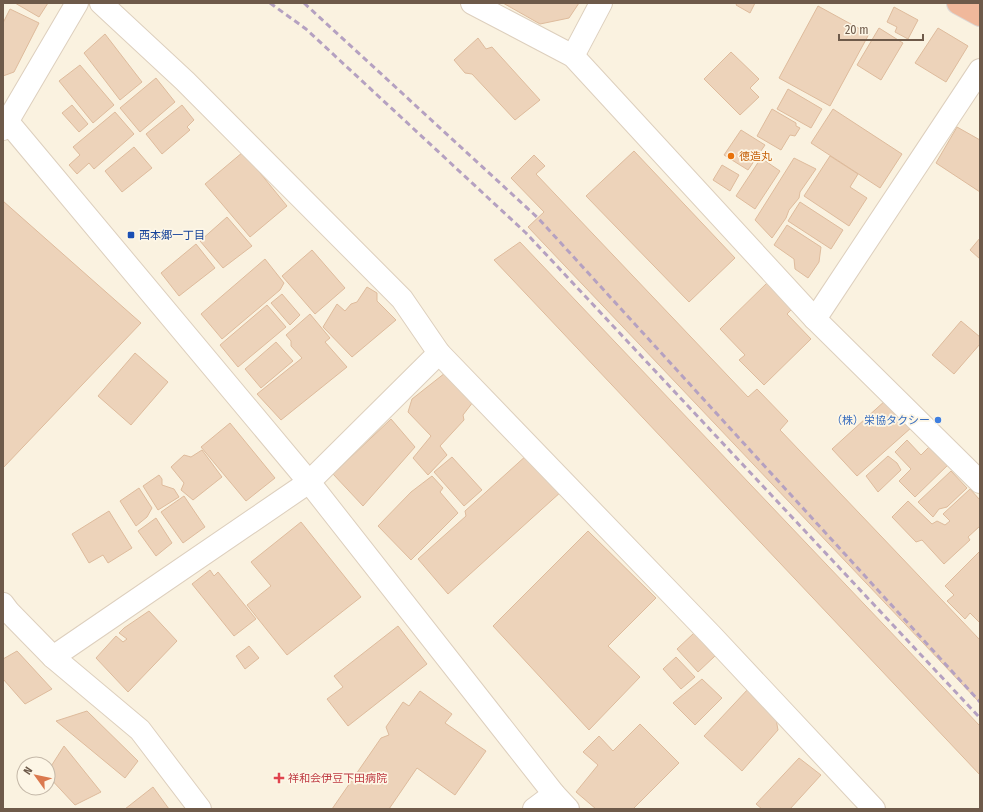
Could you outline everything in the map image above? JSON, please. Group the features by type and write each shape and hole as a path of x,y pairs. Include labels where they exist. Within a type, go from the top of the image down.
{"highway":[{"path":"958,3 980,15"}],"street":[{"path":"77,3 5,124 309,482 561,801 534,809"},
{"path":"102,3 185,81 402,299 438,353 711,635 874,809"},
{"path":"472,3 573,56 815,319 980,482"},
{"path":"573,56 601,3"},
{"path":"815,319 980,70"},
{"path":"53,657 309,482 438,353"},
{"path":"3,604 53,657 140,730 200,809"}],"building":[{"path":"15,3 48,3 39,17"},
{"path":"503,3 579,3 569,18 540,24"},
{"path":"737,3 755,3 750,13 736,5"},
{"path":"818,6 869,34 830,106 779,78"},
{"path":"894,7 918,20 908,39 895,32 897,27 887,22"},
{"path":"10,9 39,23 14,72 3,76 3,23"},
{"path":"879,28 903,43 881,80 857,65"},
{"path":"938,28 968,46 946,82 915,63"},
{"path":"105,34 142,82 120,100 84,53"},
{"path":"478,38 486,49 492,47 540,100 515,120 472,74 465,73 454,60"},
{"path":"731,52 759,79 750,88 759,97 740,115 704,79"},
{"path":"80,65 114,105 93,123 59,81"},
{"path":"156,78 175,102 140,132 120,108"},
{"path":"788,89 822,109 811,128 777,109"},
{"path":"72,105 88,124 79,132 62,113"},
{"path":"182,105 194,120 187,127 190,130 162,154 146,134"},
{"path":"772,109 796,123 796,126 800,128 795,136 790,135 781,150 757,136"},
{"path":"833,109 902,154 880,188 811,143"},
{"path":"115,112 134,134 94,169 89,163 77,174 69,165 80,155 73,147"},
{"path":"957,127 980,140 980,192 936,163"},
{"path":"741,130 765,145 748,170 724,155"},
{"path":"134,147 152,168 122,192 105,171"},
{"path":"634,151 735,258 689,302 586,196"},
{"path":"243,152 287,206 250,237 205,184"},
{"path":"534,155 545,166 536,174 748,397 757,389 788,421 780,430 980,640 980,703 528,227 544,212 511,178"},
{"path":"830,156 858,174 850,187 867,198 849,226 804,196"},
{"path":"761,158 780,171 755,209 736,196"},
{"path":"794,158 816,169 800,192 799,198 789,210 786,218 772,238 755,220"},
{"path":"722,165 739,175 730,191 713,180"},
{"path":"3,201 141,323 3,468"},
{"path":"800,202 843,230 831,249 788,221"},
{"path":"227,217 252,246 223,268 200,241"},
{"path":"787,225 821,247 819,262 808,278 795,269 794,259 774,245"},
{"path":"980,238 980,259 970,250"},
{"path":"520,242 980,726 980,775 494,260"},
{"path":"196,244 215,268 179,296 161,273"},
{"path":"312,250 345,288 315,314 282,276"},
{"path":"265,259 284,283 280,290 222,339 201,314"},
{"path":"769,281 794,307 787,314 811,339 764,385 739,360 745,355 720,329"},
{"path":"367,287 377,293 377,301 396,320 352,357 323,327 337,304 345,311 351,304 357,302"},
{"path":"282,294 300,315 290,325 271,303"},
{"path":"267,305 286,327 238,367 220,345"},
{"path":"310,314 330,338 325,342 347,367 281,420 257,394 302,358 291,346 291,341 286,335"},
{"path":"961,321 980,337 980,344 954,374 932,355"},
{"path":"276,342 293,361 261,388 245,369"},
{"path":"135,353 168,382 131,425 98,396"},
{"path":"445,373 473,402 463,415 464,420 440,446 447,455 428,475 413,458 431,436 408,412 412,399"},
{"path":"887,399 912,427 857,476 832,449"},
{"path":"391,419 415,447 363,506 333,474"},
{"path":"230,423 275,478 246,501 201,447"},
{"path":"907,440 921,455 932,444 950,463 915,497 899,481 911,469 895,452"},
{"path":"202,450 222,477 193,500 181,490 184,483 171,467 184,455 191,457"},
{"path":"528,454 562,491 448,594 418,559 466,516 465,511"},
{"path":"888,456 897,463 901,470 878,492 866,476"},
{"path":"452,457 482,490 464,506 434,472"},
{"path":"951,471 967,488 947,507 939,509 933,517 918,502"},
{"path":"159,475 162,479 162,485 174,489 179,497 158,510 143,486"},
{"path":"432,476 443,488 440,492 458,513 411,560 378,526 411,492"},
{"path":"139,488 152,508 147,517 136,526 120,501"},
{"path":"970,489 980,500 980,526 968,537 970,540 944,564 922,540 916,542 892,517 908,501 932,524 937,521 945,525 950,521 943,514"},
{"path":"184,496 205,527 183,543 161,512"},
{"path":"109,511 132,548 108,563 103,555 89,563 72,534"},
{"path":"156,518 172,543 156,556 138,531"},
{"path":"301,522 361,597 287,655 247,605 271,586 251,562"},
{"path":"588,531 656,598 608,646 640,677 589,730 493,626"},
{"path":"980,551 980,623 970,613 965,619 947,601 954,595 945,586"},
{"path":"210,570 214,576 218,572 256,619 234,636 192,584"},
{"path":"149,611 177,641 128,692 96,658 116,636 123,642 127,639 119,633"},
{"path":"398,626 427,664 348,726 327,699 343,687 334,676"},
{"path":"694,633 715,656 698,672 677,649"},
{"path":"249,646 259,658 245,669 236,656"},
{"path":"17,651 52,689 25,704 3,679 3,659"},
{"path":"676,657 695,677 681,689 663,669"},
{"path":"702,679 722,698 695,725 673,703"},
{"path":"749,688 774,708 778,730 742,771 704,736"},
{"path":"420,691 452,714 445,723 486,751 455,795 417,768 389,809 332,809 381,738 389,735 386,727 403,702 409,706"},
{"path":"87,711 138,761 125,778 56,721"},
{"path":"640,724 679,763 633,809 596,809 576,792 598,765 583,752 599,736 613,751"},
{"path":"64,746 101,792 75,805 56,785 56,758"},
{"path":"799,758 821,775 790,809 762,809 756,804"},
{"path":"153,787 169,809 125,809"}],"railway":[{"path":"270,3 306,29 526,233 980,718"},
{"path":"304,3 538,218 980,702"}],"place":[{"name":"徳造丸","path":"731,156"},
{"name":"西本郷一丁目","path":"131,235"},
{"name":"（株）栄協タクシー","path":"938,420"},
{"name":"祥和会伊豆下田病院","path":"279,778"}]}
